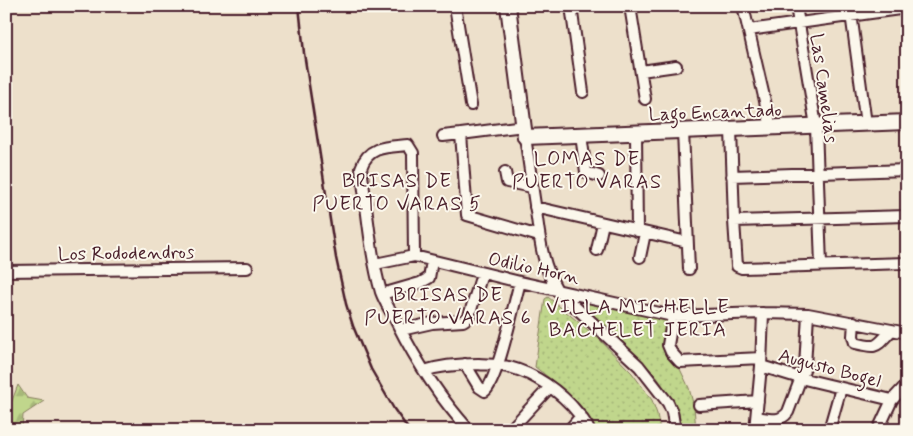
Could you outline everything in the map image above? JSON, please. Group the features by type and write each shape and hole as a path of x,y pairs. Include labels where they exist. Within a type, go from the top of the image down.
{"street":[{"path":"455,6 471,105"},
{"path":"508,6 524,132 545,265 556,290 639,366 668,404 674,421 674,430"},
{"path":"572,6 583,92"},
{"path":"630,6 645,99"},
{"path":"743,6 771,127"},
{"name":"Las Camelias","path":"796,6 816,126 821,265"},
{"path":"749,30 799,23 851,11 907,8"},
{"path":"851,11 866,124"},
{"path":"640,71 676,66"},
{"name":"Lago Encantado","path":"524,132 581,135 907,122"},
{"path":"731,129 737,266 742,268 907,263"},
{"path":"683,131 689,269"},
{"path":"443,136 524,132"},
{"path":"636,133 641,232 640,257"},
{"path":"461,134 466,215 539,236"},
{"path":"581,135 586,172 599,176"},
{"path":"375,264 414,256 413,153 408,145 383,147 369,154 361,168 375,264 382,294 424,371 451,410 469,430"},
{"path":"732,176 907,170"},
{"path":"505,172 507,182 532,187"},
{"path":"535,207 687,242"},
{"path":"734,220 907,216"},
{"path":"597,250 603,223"},
{"name":"Odilio Horn","path":"414,256 482,274 673,316 763,313 808,314 907,333"},
{"path":"382,294 420,283 429,278 432,261"},
{"name":"Los Rododendros","path":"6,271 246,268"},
{"path":"401,330 432,323 463,321 466,319 469,316 482,274"},
{"path":"465,364 479,387 485,391 489,387 498,365 520,282"},
{"path":"579,310 578,302 584,296"},
{"path":"756,430 763,313"},
{"path":"757,417 776,420 783,418 788,412 805,368 808,314"},
{"name":"Augusto Bogel","path":"673,316 668,345 671,352 680,362 761,362 800,378 892,400"},
{"path":"854,322 854,343 872,347 877,346 892,330"},
{"path":"424,371 447,365 465,364 498,365 525,373 550,387 565,399 581,416 589,430"},
{"path":"878,430 892,400 907,384"},
{"path":"510,430 550,387"},
{"path":"829,430 841,388"},
{"path":"699,405 758,401"},
{"path":"569,430 581,416"}],"green space":[{"path":"548,297 599,339 632,373 652,400 660,430 594,430 585,414 557,384 535,367 545,299"},
{"path":"587,302 668,319 666,353 680,369 689,388 694,407 696,430 681,430 679,411 659,380 609,328 586,310 584,306"},
{"path":"18,385 27,398 44,401 23,415 22,430 6,430 6,403 11,403"}],"railway":[{"path":"299,6 304,53 336,258 346,304 371,369 394,409 409,430"}],"district":[{"name":"LOMAS DE PUERTO VARAS","path":"587,170"},
{"name":"BRISAS DE PUERTO VARAS 5","path":"397,192"},
{"name":"BRISAS DE PUERTO VARAS 6","path":"448,306"},
{"name":"VILLA MICHELLE BACHELET JERIA","path":"638,318"}]}
